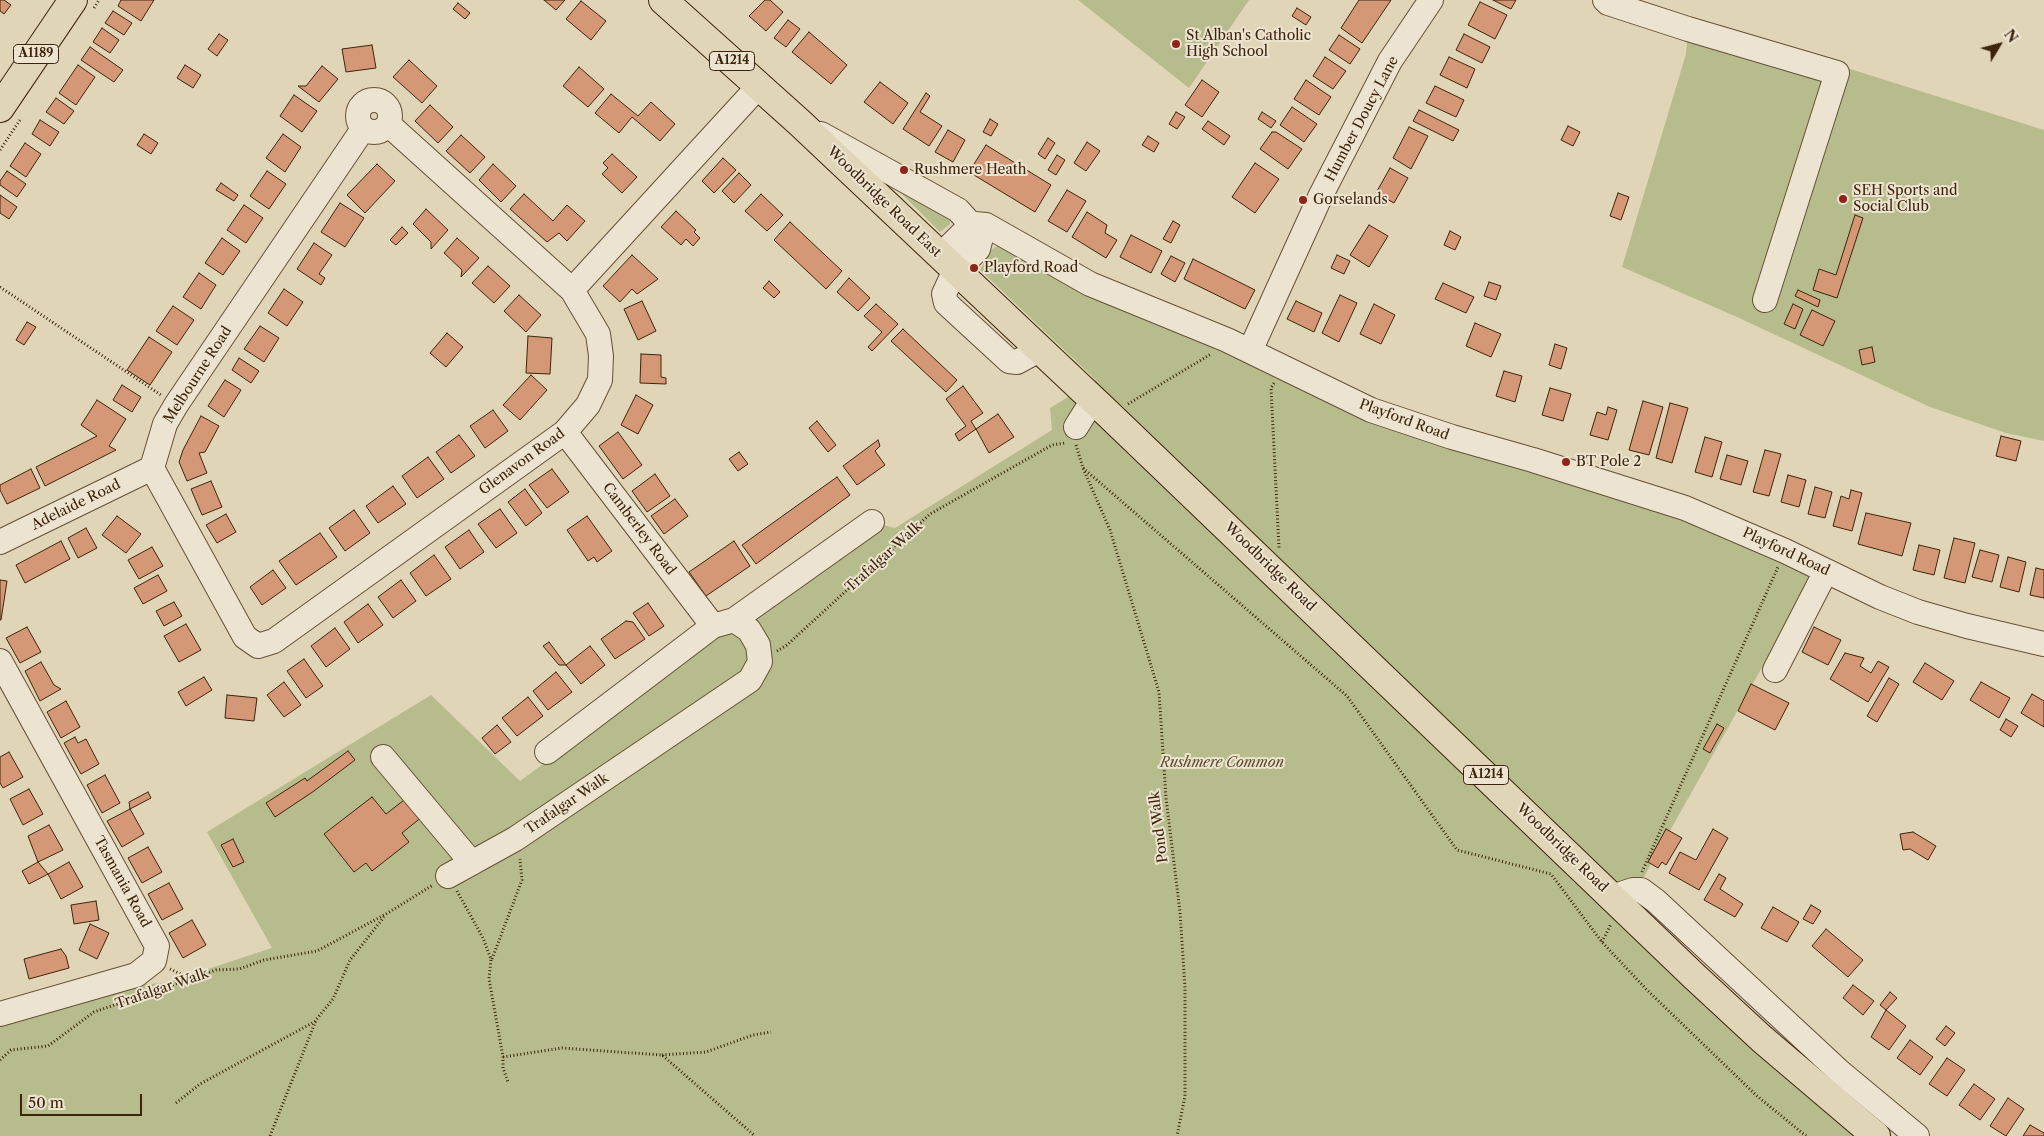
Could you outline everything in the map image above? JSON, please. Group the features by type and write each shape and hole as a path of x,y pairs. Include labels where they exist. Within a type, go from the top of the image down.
{"main road":[{"name":"A1189","path":"0,108 73,0"},
{"name":"Woodbridge Road East","path":"663,0 800,123 1039,350 1105,406"},
{"name":"Woodbridge Road","path":"1105,406 1622,897 1762,1038 1876,1136"}],"street":[{"name":"Humber Doucy Lane","path":"1250,351 1325,187 1390,62 1432,0"},
{"path":"1605,0 1608,3 1688,29 1837,73 1765,300"},
{"path":"572,290 759,86"},
{"name":"Melbourne Road","path":"152,468 166,424 176,405 364,129 360,125 357,114 362,105 371,100 381,102 388,109 390,114 388,124 572,290"},
{"name":"Playford Road","path":"800,123 958,210 968,221 1090,284 1250,351 1371,410 1452,437 1670,502 1721,522 1918,612 1967,626 2044,644"},
{"path":"949,264 977,225"},
{"name":"Glenavon Road","path":"152,468 245,637 258,646 274,641 565,432 588,405 600,380 601,356 598,334 572,290"},
{"path":"1076,427 1105,406"},
{"name":"Camberley Road","path":"565,432 724,623 749,630 758,645 760,662"},
{"name":"Adelaide Road","path":"0,542 152,468"},
{"path":"547,752 724,623 872,522"},
{"path":"1775,670 1826,571"},
{"name":"Tasmania Road","path":"0,661 157,946 154,961 136,975 0,1014"},
{"name":"Trafalgar Walk","path":"448,876 515,839 750,680 760,662"},
{"path":"383,757 472,863"},
{"path":"1622,897 1641,890 1656,901 1840,1072 1917,1136"}],"path":[{"path":"0,288 176,405"},
{"path":"1105,406 1215,351"},
{"path":"1279,552 1271,388 1284,368"},
{"name":"Trafalgar Walk","path":"760,662 787,645 930,514 1052,446 1076,442 1083,468"},
{"path":"1083,468 1347,696 1457,850 1551,874 1602,942 1646,989 1757,1096 1806,1136"},
{"name":"Pond Walk","path":"1083,468 1110,530 1159,692 1166,798 1180,912 1185,988 1185,1096 1178,1136"},
{"path":"1602,942 1785,551"},
{"path":"508,1082 503,1068 503,1057 489,979 491,959 522,880 522,869 515,839"},
{"path":"448,876 483,938 491,959"},
{"name":"Trafalgar Walk","path":"0,1060 10,1050 48,1046 94,1012 216,970 239,969 264,960 317,950 386,914 448,876"},
{"path":"270,1136 316,1020 333,999 350,960 386,914"},
{"path":"176,1103 200,1084 316,1020"},
{"path":"503,1057 562,1048 662,1055 706,1052 753,1035 771,1032"},
{"path":"662,1055 755,1136"}],"green space":[{"name":"St Alban's Catholic High School","path":"1078,0 1249,0 1189,88"},
{"name":"SEH Sports and Social Club","path":"1631,0 2044,130 2044,441 2006,433 1930,407 1737,317 1622,267 1686,54 1688,29"},
{"path":"890,182 950,218 950,224 940,232"},
{"name":"Rushmere Common","path":"999,245 1477,456 1677,516 1728,536 1813,577 1619,921 1759,1056 1854,1136 0,1136 0,1024 145,984 165,983 272,948 207,832 431,695 520,781 872,522 895,528 1052,430 1050,408 1096,380 980,270 992,249"}],"building":[{"path":"0,0 4,0 11,5 4,14 0,11"},
{"path":"121,0 154,0 141,21 118,6"},
{"path":"544,0 565,0 556,10"},
{"path":"765,0 770,0 783,12 766,31 749,16"},
{"path":"1359,0 1391,0 1362,43 1341,28"},
{"path":"1493,0 1516,0 1511,9"},
{"path":"581,1 606,21 591,40 566,19"},
{"path":"1480,2 1507,15 1495,39 1468,25"},
{"path":"458,3 470,13 465,19 453,9"},
{"path":"1297,8 1311,17 1306,25 1292,16"},
{"path":"113,11 132,23 124,35 105,23"},
{"path":"788,20 800,29 786,47 774,38"},
{"path":"102,28 119,40 110,53 93,42"},
{"path":"809,32 847,65 831,84 792,52"},
{"path":"219,34 228,40 217,56 208,49"},
{"path":"1464,34 1490,47 1482,63 1456,50"},
{"path":"1339,35 1360,49 1350,64 1329,50"},
{"path":"372,45 376,68 346,72 342,49"},
{"path":"90,47 123,70 114,82 81,60"},
{"path":"1325,57 1346,71 1333,89 1313,76"},
{"path":"1449,57 1475,69 1467,88 1440,75"},
{"path":"409,60 437,86 422,103 393,77"},
{"path":"78,65 95,77 76,105 59,93"},
{"path":"185,65 201,75 193,88 177,78"},
{"path":"322,66 338,79 319,102 298,86 306,86"},
{"path":"579,67 604,89 588,107 563,86"},
{"path":"1202,80 1219,92 1202,117 1185,105"},
{"path":"1306,80 1331,97 1319,115 1294,99"},
{"path":"880,82 908,103 893,124 864,102"},
{"path":"1435,86 1464,100 1456,117 1426,103"},
{"path":"926,93 930,96 920,112 942,126 929,146 903,129"},
{"path":"611,94 638,116 651,102 675,124 660,141 632,117 619,133 595,113"},
{"path":"294,95 317,111 302,132 280,116"},
{"path":"56,98 74,111 64,124 46,112"},
{"path":"430,105 453,127 438,143 415,121"},
{"path":"1292,107 1317,124 1304,142 1280,125"},
{"path":"1419,110 1459,130 1453,141 1413,121"},
{"path":"1176,112 1185,117 1177,129 1169,124"},
{"path":"1262,112 1276,121 1271,128 1258,119"},
{"path":"990,119 998,124 991,136 983,132"},
{"path":"40,120 59,132 50,146 32,134"},
{"path":"1208,121 1230,136 1224,145 1202,129"},
{"path":"1568,126 1580,132 1573,146 1561,140"},
{"path":"1409,127 1428,136 1411,169 1393,158"},
{"path":"948,130 965,140 953,162 935,152"},
{"path":"1272,132 1276,132 1302,149 1288,169 1260,149"},
{"path":"144,134 158,143 151,154 137,145"},
{"path":"283,134 301,147 285,172 266,158"},
{"path":"461,135 485,157 470,173 446,151"},
{"path":"1148,136 1159,143 1154,152 1142,145"},
{"path":"1048,138 1055,143 1045,159 1038,154"},
{"path":"1087,142 1100,151 1086,171 1074,163"},
{"path":"25,143 41,154 26,177 10,166"},
{"path":"986,145 1051,185 1035,212 969,172"},
{"path":"612,154 637,177 622,193 602,174 608,168 603,163"},
{"path":"1057,155 1065,160 1056,175 1048,170"},
{"path":"723,158 736,170 714,193 702,181"},
{"path":"1255,163 1279,179 1255,213 1232,197"},
{"path":"377,164 395,181 365,213 347,195"},
{"path":"493,164 516,186 501,202 479,180"},
{"path":"1390,168 1408,178 1394,203 1376,193"},
{"path":"7,171 26,184 17,197 0,185 0,181"},
{"path":"267,171 286,184 269,209 250,196"},
{"path":"739,173 751,185 734,203 722,191"},
{"path":"221,183 238,195 234,201 216,190"},
{"path":"1067,190 1086,201 1067,232 1048,221"},
{"path":"1618,193 1629,197 1621,220 1610,216"},
{"path":"524,194 553,221 567,205 585,221 567,241 559,233 547,242 510,209"},
{"path":"761,194 783,215 767,231 745,211"},
{"path":"0,195 17,207 9,219 0,213"},
{"path":"340,203 364,218 345,247 321,232"},
{"path":"244,205 263,218 246,243 227,230"},
{"path":"426,209 448,230 431,249 431,242 413,224"},
{"path":"676,211 696,230 694,232 700,238 693,246 686,239 681,245 661,227"},
{"path":"1087,212 1107,225 1105,233 1117,240 1106,258 1072,237"},
{"path":"1855,215 1863,218 1837,298 1813,290 1819,269 1836,275"},
{"path":"1173,221 1180,225 1171,243 1163,239"},
{"path":"790,222 842,271 826,289 774,240"},
{"path":"1369,225 1388,236 1369,267 1350,255"},
{"path":"402,227 408,233 396,245 390,240"},
{"path":"1450,231 1461,237 1455,250 1444,245"},
{"path":"1131,235 1162,251 1151,273 1120,257"},
{"path":"222,238 240,251 223,275 205,263"},
{"path":"457,238 479,258 461,277 462,270 444,253"},
{"path":"314,243 332,255 319,274 325,278 321,285 297,269"},
{"path":"632,255 658,279 637,294 632,289 620,302 603,286"},
{"path":"1337,255 1350,261 1344,274 1331,268"},
{"path":"1171,256 1185,263 1175,282 1161,274"},
{"path":"1193,259 1255,290 1245,309 1184,279"},
{"path":"488,266 510,286 494,303 472,283"},
{"path":"199,273 216,285 201,309 183,297"},
{"path":"849,278 870,298 858,311 837,292"},
{"path":"769,281 780,292 774,298 763,288"},
{"path":"1489,282 1501,286 1496,300 1484,296"},
{"path":"1443,283 1474,297 1466,313 1435,299"},
{"path":"284,289 303,302 287,326 268,313"},
{"path":"1798,290 1820,300 1818,307 1795,296"},
{"path":"519,295 541,315 526,332 504,311"},
{"path":"1340,295 1357,303 1339,342 1322,333"},
{"path":"642,301 656,331 638,340 624,309"},
{"path":"1296,301 1322,313 1314,332 1287,319"},
{"path":"876,304 898,324 872,351 868,347 882,332 864,316"},
{"path":"1374,304 1395,315 1381,344 1360,334"},
{"path":"1793,304 1803,309 1795,329 1784,324"},
{"path":"173,306 194,320 177,345 156,331"},
{"path":"1812,310 1835,321 1823,346 1800,335"},
{"path":"27,322 36,327 24,345 16,340"},
{"path":"1475,323 1501,334 1491,357 1466,346"},
{"path":"260,326 279,338 264,362 244,349"},
{"path":"903,329 957,380 946,392 891,341"},
{"path":"447,333 463,347 446,367 430,353"},
{"path":"528,336 552,338 550,374 526,373"},
{"path":"149,337 172,352 150,385 127,370"},
{"path":"1555,344 1567,348 1561,369 1549,365"},
{"path":"1872,347 1875,362 1862,365 1859,350"},
{"path":"641,354 661,355 661,377 666,378 666,384 640,383"},
{"path":"239,358 259,371 251,383 232,370"},
{"path":"1504,371 1522,376 1515,402 1496,396"},
{"path":"531,375 547,390 520,420 503,405"},
{"path":"225,380 241,390 224,417 208,406"},
{"path":"122,385 141,397 132,412 113,400"},
{"path":"963,386 983,413 971,421 976,429 959,441 955,434 966,426 946,399"},
{"path":"1550,388 1571,394 1563,421 1542,415"},
{"path":"636,395 653,405 638,434 621,425"},
{"path":"97,400 126,419 109,446 116,450 45,486 36,467 97,436 81,425"},
{"path":"1643,401 1663,407 1649,455 1629,450"},
{"path":"1670,403 1688,408 1672,463 1656,458"},
{"path":"1608,407 1617,410 1608,440 1590,435 1597,412 1606,415"},
{"path":"493,410 508,431 485,448 470,426"},
{"path":"998,414 1014,437 989,453 976,429"},
{"path":"201,416 219,426 205,452 199,453 207,473 187,481 179,462 183,450"},
{"path":"817,421 836,445 828,452 809,428"},
{"path":"618,432 642,465 623,479 599,446"},
{"path":"459,435 475,456 451,473 436,452"},
{"path":"2001,436 2021,441 2016,461 1996,456"},
{"path":"1705,437 1722,442 1712,477 1695,472"},
{"path":"878,440 880,446 875,451 885,465 857,485 843,466"},
{"path":"1765,450 1781,454 1769,496 1753,492"},
{"path":"739,452 748,464 738,471 729,459"},
{"path":"1727,455 1748,461 1741,485 1720,479"},
{"path":"428,457 444,479 417,498 402,476"},
{"path":"31,469 40,488 7,504 0,490 0,485"},
{"path":"552,469 569,492 547,508 529,485"},
{"path":"655,474 670,496 647,512 632,491"},
{"path":"1788,475 1806,480 1799,507 1781,502"},
{"path":"837,477 850,495 756,564 742,545"},
{"path":"211,481 222,507 202,515 191,489"},
{"path":"393,486 406,504 378,523 366,506"},
{"path":"1815,487 1832,492 1825,518 1808,514"},
{"path":"525,489 542,513 526,526 508,502"},
{"path":"1851,490 1862,493 1852,531 1833,526 1841,496 1849,499"},
{"path":"675,499 688,516 664,534 651,516"},
{"path":"500,509 517,533 496,548 478,524"},
{"path":"354,510 370,533 345,551 329,528"},
{"path":"1866,513 1911,523 1902,556 1858,544"},
{"path":"226,514 236,532 217,543 206,525"},
{"path":"117,516 141,534 126,553 102,535"},
{"path":"587,516 612,551 597,562 594,557 588,561 567,530"},
{"path":"86,528 97,548 78,558 68,538"},
{"path":"469,530 484,552 460,569 445,547"},
{"path":"320,533 337,557 296,585 279,561"},
{"path":"1954,538 1975,543 1965,583 1944,578"},
{"path":"61,541 70,559 25,583 16,565"},
{"path":"734,541 750,566 706,596 689,572"},
{"path":"1919,545 1940,550 1934,575 1913,570"},
{"path":"152,547 163,566 139,579 128,560"},
{"path":"1980,550 1999,555 1992,582 1972,577"},
{"path":"434,555 451,579 426,596 410,573"},
{"path":"2008,557 2026,562 2019,592 2000,587"},
{"path":"2036,568 2044,570 2044,598 2030,595"},
{"path":"273,570 286,588 262,605 250,587"},
{"path":"158,575 167,591 143,604 134,588"},
{"path":"0,580 7,581 1,620 0,620"},
{"path":"401,580 416,601 393,618 378,597"},
{"path":"174,602 182,616 164,626 156,611"},
{"path":"648,603 664,626 649,636 633,613"},
{"path":"368,604 383,625 358,643 344,622"},
{"path":"626,621 633,622 645,639 615,659 601,639"},
{"path":"186,624 201,650 179,662 164,636"},
{"path":"27,627 41,652 20,663 6,638"},
{"path":"1814,627 1841,640 1828,665 1802,652"},
{"path":"335,628 350,649 326,667 311,646"},
{"path":"549,642 566,665 559,665 543,646"},
{"path":"590,646 605,665 581,684 566,665"},
{"path":"1845,653 1864,658 1860,666 1871,673 1878,661 1889,667 1868,702 1830,679"},
{"path":"304,659 323,686 306,698 287,671"},
{"path":"41,662 54,685 61,689 40,701 25,671"},
{"path":"1925,663 1954,681 1942,700 1913,682"},
{"path":"556,672 572,692 548,710 533,691"},
{"path":"204,677 212,690 186,706 178,692"},
{"path":"1889,678 1899,684 1877,722 1867,716"},
{"path":"284,682 301,705 284,717 267,695"},
{"path":"1981,682 2010,698 1999,718 1970,700"},
{"path":"1751,684 1789,703 1775,730 1738,711"},
{"path":"2032,694 2044,701 2044,727 2021,713"},
{"path":"227,695 257,698 254,721 225,718"},
{"path":"528,697 543,716 517,736 502,718"},
{"path":"66,701 80,727 61,738 47,712"},
{"path":"2006,719 2018,726 2011,737 2000,730"},
{"path":"1717,724 1724,728 1710,753 1703,749"},
{"path":"497,725 511,742 495,754 482,738"},
{"path":"75,737 78,743 86,739 99,764 81,774 64,743"},
{"path":"348,751 355,760 275,817 266,803 305,778 307,781"},
{"path":"9,752 23,777 3,788 0,783 0,757"},
{"path":"105,775 120,803 102,813 87,785"},
{"path":"29,789 43,814 23,825 10,799"},
{"path":"148,792 151,798 130,809 129,802"},
{"path":"372,797 386,814 408,797 423,816 402,833 409,842 372,871 366,863 354,872 324,834"},
{"path":"130,809 144,834 122,847 107,821"},
{"path":"49,825 63,850 38,862 28,836"},
{"path":"1666,829 1682,838 1666,865 1662,862 1658,868 1648,862"},
{"path":"1713,829 1728,838 1699,890 1669,873 1680,852 1696,860"},
{"path":"1913,832 1936,846 1928,860 1910,849 1903,850 1900,834"},
{"path":"233,839 244,862 233,867 221,845"},
{"path":"148,847 162,872 142,883 128,858"},
{"path":"38,862 48,874 29,884 22,871"},
{"path":"69,862 83,887 61,899 48,874"},
{"path":"1719,874 1726,878 1720,889 1743,904 1735,917 1704,900"},
{"path":"169,883 183,909 162,920 148,894"},
{"path":"96,901 99,920 74,924 71,905"},
{"path":"1811,905 1821,911 1813,924 1803,919"},
{"path":"1773,907 1799,922 1787,942 1761,928"},
{"path":"192,920 206,945 183,958 169,933"},
{"path":"90,924 109,933 97,959 79,950"},
{"path":"1826,929 1863,960 1848,977 1812,946"},
{"path":"61,949 66,956 69,968 29,979 24,959"},
{"path":"1853,985 1874,1001 1863,1015 1843,998"},
{"path":"1890,992 1897,998 1886,1010 1880,1005"},
{"path":"1886,1010 1906,1026 1889,1050 1871,1037"},
{"path":"1946,1026 1955,1033 1945,1046 1936,1039"},
{"path":"1910,1040 1933,1057 1920,1075 1897,1058"},
{"path":"1947,1058 1965,1070 1947,1096 1929,1084"},
{"path":"1974,1084 1995,1099 1980,1120 1959,1105"},
{"path":"2008,1098 2024,1109 2006,1136 1990,1126"},
{"path":"2030,1125 2044,1133 2044,1136 2023,1136"}],"place":[{"name":"St Alban's Catholic High School","path":"1176,44"},
{"name":"Rushmere Heath","path":"904,170"},
{"name":"SEH Sports and Social Club","path":"1843,199"},
{"name":"Gorselands","path":"1303,200"},
{"name":"Playford Road","path":"974,268"},
{"name":"BT Pole 2","path":"1566,462"}]}
